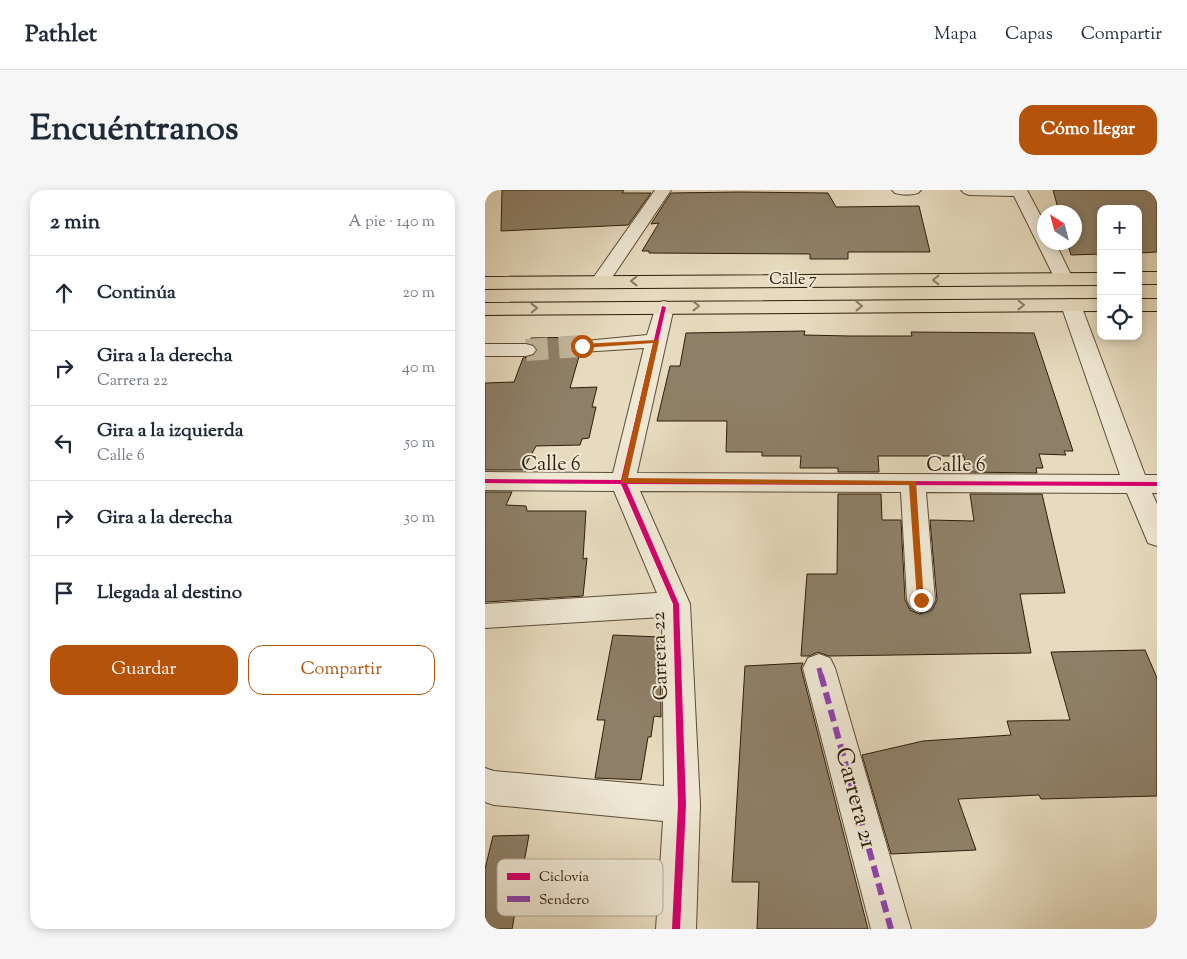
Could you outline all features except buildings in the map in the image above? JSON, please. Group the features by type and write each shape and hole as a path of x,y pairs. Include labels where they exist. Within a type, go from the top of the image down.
{"main road":[{"path":"1142,278 1157,278"},
{"name":"Calle 7","path":"485,283 1097,279"},
{"name":"Calle 7","path":"485,309 664,306 1097,305"},
{"path":"1142,305 1157,305"}],"street":[{"path":"599,281 663,190"},
{"path":"900,190 913,190"},
{"path":"969,190 1019,191 1037,226"},
{"path":"1049,250 1064,279"},
{"path":"1071,305 1146,484 1157,536"},
{"path":"623,481 664,306"},
{"path":"582,346 656,341"},
{"path":"485,350 526,350"},
{"name":"Calle 6","path":"485,481 1146,484"},
{"name":"Carrera 22","path":"623,481 676,604 682,805 676,929"},
{"path":"913,482 921,600"},
{"path":"485,616 676,604"},
{"name":"Carrera 21","path":"819,668 891,929"},
{"path":"485,785 494,788 682,805"}],"tunnel":[{"path":"526,350 582,346"}],"marked path":[{"path":"819,668 891,929"}],"cycle path":[{"path":"664,307 623,481 676,604 682,805 676,929"},
{"path":"485,481 1157,484"}],"route":[{"path":"582,346 656,341 623,481 913,482 921,600"}]}
